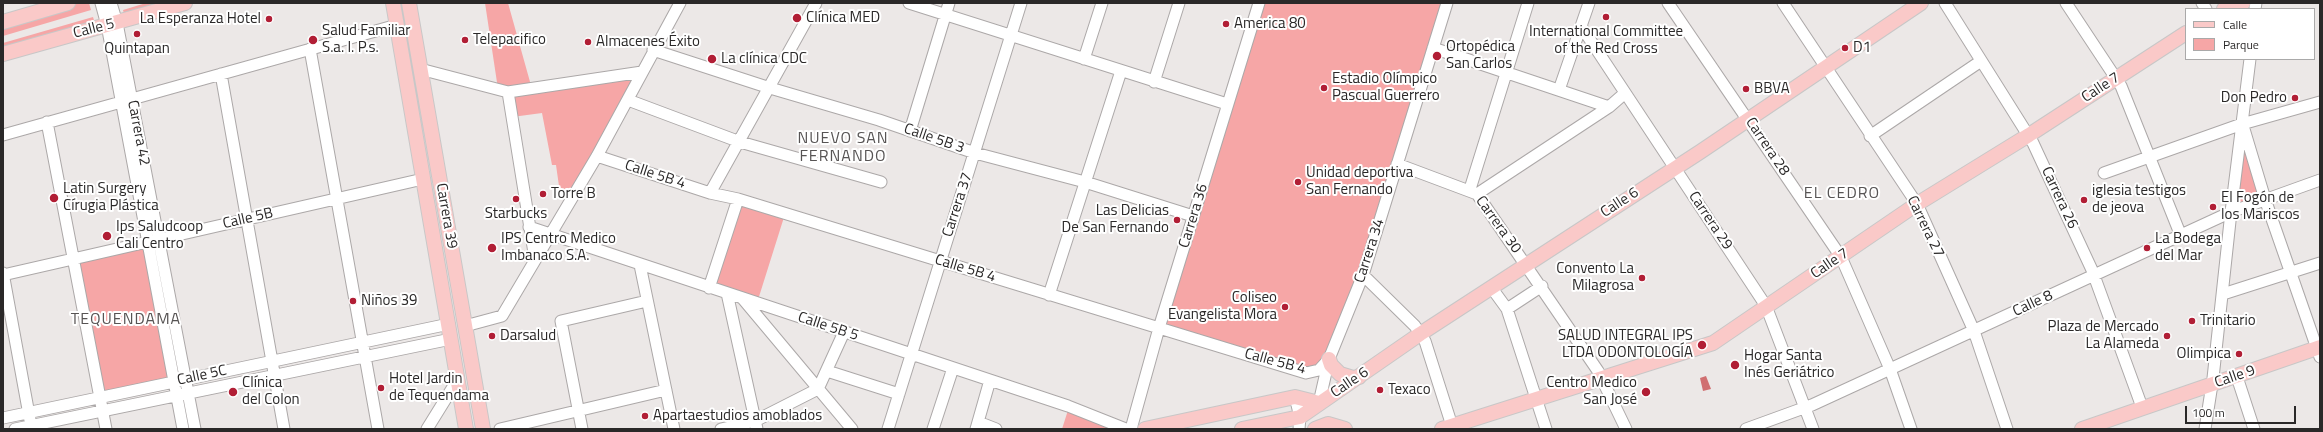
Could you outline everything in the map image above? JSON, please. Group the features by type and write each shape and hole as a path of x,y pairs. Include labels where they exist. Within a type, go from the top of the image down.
{"main road":[{"name":"Calle 5","path":"3,22 68,3"},
{"name":"Calle 5","path":"3,54 185,3"},
{"name":"Carrera 39","path":"393,3 466,429"},
{"name":"Carrera 39","path":"408,3 483,429"},
{"name":"Calle 6","path":"1242,429 1299,423 1319,404 1420,334 1526,263 1749,120 1824,67 1921,3"},
{"path":"2227,8 2243,3"},
{"name":"Calle 7","path":"1449,428 1602,378 1704,348 1841,257 1917,204 2029,135 2185,34"},
{"name":"Calle 9","path":"2082,429 2142,407 2319,351"},
{"path":"1329,359 1331,365 1340,374 1353,378 1359,377"},
{"name":"Calle 6","path":"1145,429 1295,397 1319,404"},
{"name":"Carrera 34","path":"1311,429 1319,404"},
{"path":"1315,429 1328,424 1346,429"}],"street":[{"name":"Carrera 42","path":"101,3 112,24"},
{"name":"Carrera 42","path":"111,3 112,24 153,240 195,429"},
{"path":"465,326 502,316 597,156 628,100 653,50 680,3"},
{"path":"710,193 740,142 816,3"},
{"path":"909,3 1227,104"},
{"path":"910,131 949,3"},
{"name":"Carrera 37","path":"888,429 940,261 976,152 1021,3"},
{"path":"1084,59 1102,3"},
{"path":"1154,82 1179,3"},
{"name":"Carrera 36","path":"1131,429 1159,328 1259,3"},
{"name":"Carrera 34","path":"1319,404 1329,359 1363,275 1447,3"},
{"name":"Carrera 30","path":"1528,3 1474,191 1542,286 1602,378 1626,429"},
{"path":"1559,90 1589,3"},
{"name":"Carrera 28","path":"1668,3 1841,257 1890,369 1911,429"},
{"name":"Carrera 27","path":"1783,3 1824,67 1917,204 1974,331 2007,429"},
{"name":"Carrera 26","path":"1945,3 2029,135 2094,275 2142,407"},
{"path":"2066,3 2116,78 2149,156 2180,236"},
{"path":"3,135 397,25"},
{"name":"Carrera 29","path":"1581,26 1766,306 1813,429"},
{"path":"1433,48 1609,107"},
{"path":"310,49 378,429"},
{"name":"Calle 5B 3","path":"653,50 770,88 879,120 976,152 1085,182 1193,216"},
{"path":"2205,429 2212,385 2250,60"},
{"path":"1870,136 1982,61"},
{"path":"420,69 508,92 642,72"},
{"path":"1049,295 1121,71"},
{"path":"221,74 284,429"},
{"path":"508,92 535,259"},
{"path":"1397,164 1474,191 1609,107 1625,93"},
{"path":"628,100 740,142 881,182"},
{"path":"2104,172 2242,124 2320,102"},
{"path":"47,122 106,429"},
{"path":"2242,124 2265,199 2319,351"},
{"name":"Calle 5B 4","path":"597,156 710,193 738,199 1306,374 1319,370 1329,359"},
{"name":"Calle 5B","path":"3,274 423,179"},
{"name":"Calle 8","path":"1746,429 1806,408 2231,212 2320,180"},
{"path":"709,288 738,199"},
{"name":"Calle 5B 5","path":"529,227 549,235 1068,406 1126,429"},
{"name":"Carrera 42","path":"153,240 176,396 183,429"},
{"path":"2223,294 2320,263"},
{"path":"640,264 674,429"},
{"path":"3,274 31,427"},
{"path":"1363,275 1415,326 1425,341 1449,428"},
{"path":"1508,309 1542,286"},
{"path":"1491,287 1508,309 1546,429"},
{"path":"727,293 756,425"},
{"path":"742,298 852,429"},
{"path":"582,429 577,412 560,321 647,301"},
{"name":"Calle 5C","path":"3,418 449,324"},
{"path":"722,429 756,425 818,389 844,332"},
{"name":"Calle 5C","path":"15,429 31,427 451,339"},
{"path":"933,429 953,368"},
{"path":"827,371 899,394"},
{"path":"2237,376 2254,429"},
{"path":"427,429 458,379"},
{"path":"990,380 977,426 996,429"},
{"path":"500,429 666,390"},
{"path":"1295,397 1299,423"}],"green space":[{"path":"68,3 89,3 91,10 3,36 3,22"},
{"path":"146,3 185,3 126,21 123,10"},
{"path":"485,3 508,3 532,89 637,72 571,200 559,186 556,165 552,165 542,113 512,117 508,92 498,89"},
{"name":"Unidad deportiva San Fernando","path":"1259,3 1447,3 1363,275 1329,359 1314,372 1159,328"},
{"path":"93,17 96,27 3,54 3,43"},
{"path":"2242,124 2265,199 2232,205"},
{"path":"738,199 785,214 757,303 709,288"},
{"path":"148,242 174,382 100,397 73,259"},
{"path":"1069,407 1117,429 1062,429"}],"shaded area":[{"path":"1706,376 1711,389 1703,391 1700,378"}],"place":[{"name":"International Committee of the Red Cross","path":"1606,17"},
{"name":"Clínica MED","path":"797,18"},
{"name":"La Esperanza Hotel","path":"269,19"},
{"name":"America 80","path":"1226,24"},
{"name":"Quintapan","path":"137,34"},
{"name":"Salud Familiar S.a. I. P.s.","path":"313,40"},
{"name":"Telepacifico","path":"465,40"},
{"name":"Almacenes Éxito","path":"588,42"},
{"name":"D1","path":"1845,48"},
{"name":"Ortopédica San Carlos","path":"1437,56"},
{"name":"La clínica CDC","path":"712,59"},
{"name":"Estadio Olímpico Pascual Guerrero","path":"1324,88"},
{"name":"BBVA","path":"1746,89"},
{"name":"Don Pedro","path":"2295,98"},
{"name":"Unidad deportiva San Fernando","path":"1298,182"},
{"name":"Torre B","path":"543,194"},
{"name":"Latin Surgery Círugia Plástica","path":"54,198"},
{"name":"Starbucks","path":"516,199"},
{"name":"iglesia testigos de jeova","path":"2084,200"},
{"name":"El Fogón de los Mariscos","path":"2213,207"},
{"name":"Las Delicias De San Fernando","path":"1177,220"},
{"name":"Ips Saludcoop Cali Centro","path":"107,236"},
{"name":"IPS Centro Medico Imbanaco S.A.","path":"492,248"},
{"name":"La Bodega del Mar","path":"2147,248"},
{"name":"Convento La Milagrosa","path":"1642,278"},
{"name":"Niños 39","path":"353,301"},
{"name":"Coliseo Evangelista Mora","path":"1285,307"},
{"name":"Trinitario","path":"2192,321"},
{"name":"Darsalud","path":"492,336"},
{"name":"Plaza de Mercado La Alameda","path":"2167,336"},
{"name":"SALUD INTEGRAL IPS LTDA ODONTOLOGÍA","path":"1702,345"},
{"name":"Olimpica","path":"2239,354"},
{"name":"Hogar Santa Inés Geriátrico","path":"1735,365"},
{"name":"Hotel Jardin de Tequendama","path":"381,388"},
{"name":"Texaco","path":"1380,390"},
{"name":"Clínica del Colon","path":"233,392"},
{"name":"Centro Medico San José","path":"1646,392"},
{"name":"Apartaestudios amoblados","path":"645,416"}],"district":[{"name":"NUEVO SAN FERNANDO","path":"843,148"},
{"name":"EL CEDRO","path":"1842,194"},
{"name":"TEQUENDAMA","path":"126,320"}]}
